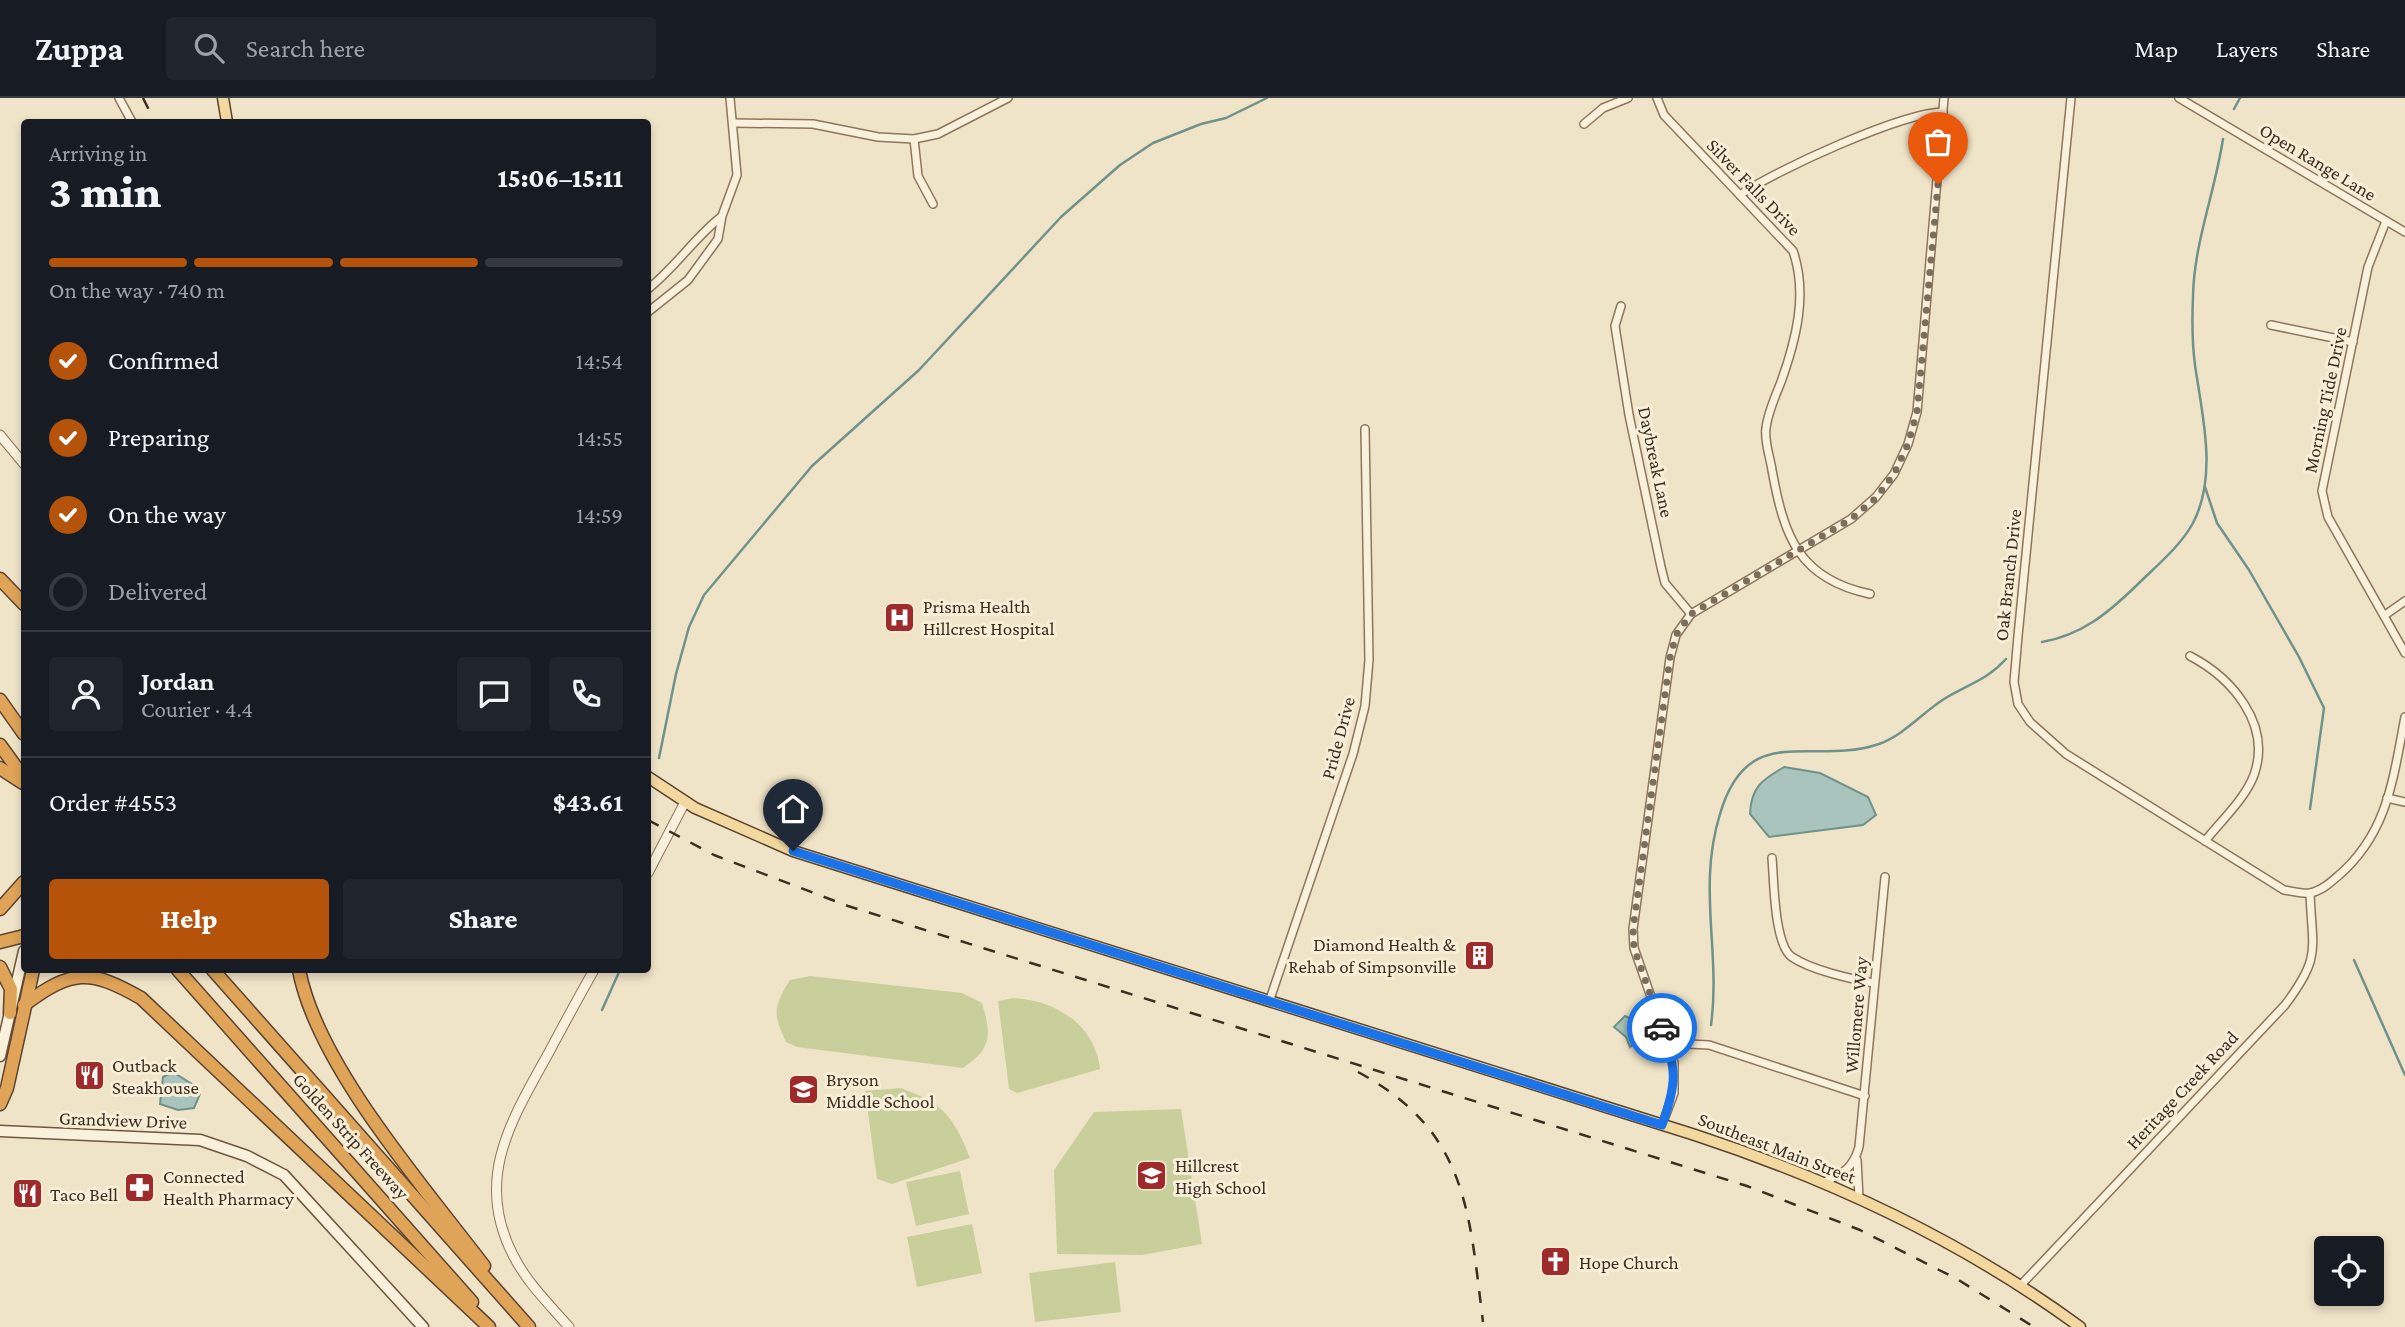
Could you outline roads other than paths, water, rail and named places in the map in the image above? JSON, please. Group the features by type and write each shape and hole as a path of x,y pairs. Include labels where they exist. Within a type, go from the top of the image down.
{"highway":[{"path":"0,579 21,601"},
{"path":"0,698 21,722"},
{"path":"0,698 21,730"},
{"path":"0,745 21,774"},
{"path":"0,768 21,782"},
{"path":"0,909 21,885"},
{"path":"0,942 21,937"},
{"path":"0,967 11,989 10,1013"},
{"path":"0,1104 7,1088 32,973"},
{"name":"Golden Strip Freeway","path":"181,973 495,1327"},
{"name":"Golden Strip Freeway","path":"216,973 530,1327"},
{"path":"300,973 304,998 330,1051 391,1144 530,1327"},
{"path":"24,1005 63,980 85,975 112,982 141,998 489,1327"}],"main road":[{"path":"223,98 226,119"},
{"name":"Southeast Main Street","path":"651,779 685,802 793,851 1739,1149 1824,1182 1913,1224 2020,1286 2080,1327"},
{"path":"0,1056 21,964"},
{"name":"Grandview Drive","path":"0,1130 83,1137 200,1140 247,1156 284,1175 423,1327"}],"street":[{"path":"119,98 130,119"},
{"path":"651,310 688,281 718,239 722,216 737,175 730,98"},
{"path":"733,123 813,124 878,137 914,139 939,134 1008,98"},
{"path":"1584,124 1603,108 1628,98"},
{"name":"Silver Falls Drive","path":"1657,98 1664,115 1793,251 1800,271 1797,336 1765,430 1776,494 1785,523 1798,550 1826,580 1841,588 1870,594"},
{"path":"1662,1125 1674,1093 1674,1063 1634,948 1633,929 1670,658 1676,635 1691,614 1851,519 1876,498 1894,474 1908,444 1917,412 1944,98"},
{"name":"Oak Branch Drive","path":"2071,98 2018,636 2014,682 2018,704 2030,722 2066,754 2284,890 2310,893"},
{"name":"Open Range Lane","path":"2179,98 2405,232"},
{"path":"1740,195 1772,175 1868,134 1934,112 1943,112"},
{"path":"914,139 918,176 933,204"},
{"path":"651,287 671,270 706,229 722,216"},
{"name":"Morning Tide Drive","path":"2386,221 2368,267 2322,492 2328,517 2405,653"},
{"name":"Daybreak Lane","path":"1621,306 1615,326 1661,567 1665,583 1691,614"},
{"path":"2270,325 2353,342"},
{"name":"Pride Drive","path":"1269,1002 1353,754 1365,706 1369,660 1365,429"},
{"path":"0,435 21,460"},
{"path":"2385,615 2405,601"},
{"path":"2190,656 2221,674 2251,717 2258,739 2253,778 2205,841"},
{"path":"2310,893 2326,887 2353,864 2371,841 2387,798 2405,718"},
{"path":"2387,798 2405,802"},
{"path":"651,867 685,802"},
{"path":"1772,858 1779,929 1783,945 1791,957 1846,978 1874,984"},
{"name":"Willomere Way","path":"1859,1198 1857,1156 1885,877"},
{"name":"Heritage Creek Road","path":"2020,1286 2284,1004 2306,977 2313,960 2310,893"},
{"path":"569,1327 526,1277 511,1252 499,1214 498,1165 514,1114 592,973"},
{"path":"1670,1051 1689,1044 1709,1045 1865,1096"},
{"path":"1824,1182 1842,1175 1852,1166 1857,1156"}],"water":[{"path":"1784,767 1820,773 1868,797 1876,815 1863,825 1769,837 1750,814 1751,805 1759,785"},
{"path":"1625,1016 1636,1021 1644,1042 1637,1041 1630,1047 1626,1037 1614,1027"},
{"path":"173,1072 198,1088 200,1094 194,1108 178,1110 160,1104 163,1077"}],"waterway":[{"path":"659,758 676,674 689,627 704,595 812,466 919,370 1061,217 1120,165 1153,143 1201,124 1226,118 1267,98"},
{"path":"2234,109 2240,98"},
{"path":"2042,642 2070,634 2094,622 2115,605 2181,540 2193,523 2201,504 2205,485 2206,445 2192,331 2194,276 2223,139"},
{"path":"2205,487 2217,523 2249,570 2299,657 2324,708 2310,809"},
{"path":"1711,1025 1713,972 1710,868 1713,841 1732,785 1747,766 1765,756 1784,752 1854,750 1879,744 1905,729 1944,699 1977,682 2006,659"},
{"path":"2354,960 2405,1075"},
{"path":"602,1010 619,973"}],"railway":[{"path":"143,98 154,119"},
{"path":"651,822 714,855 848,906 1747,1186 1860,1230 1957,1279 2034,1327"},
{"path":"1358,1072 1394,1095 1422,1120 1442,1148 1456,1178 1466,1210 1483,1322"}],"place":[{"name":"Prisma Health Hillcrest Hospital","path":"900,617"},
{"name":"Diamond Health & Rehab of Simpsonville","path":"1479,955"},
{"name":"Outback Steakhouse","path":"89,1076"},
{"name":"Bryson Middle School","path":"803,1090"},
{"name":"Hillcrest High School","path":"1152,1176"},
{"name":"Connected Health Pharmacy","path":"140,1187"},
{"name":"Taco Bell","path":"27,1194"},
{"name":"Hope Church","path":"1556,1262"}]}
